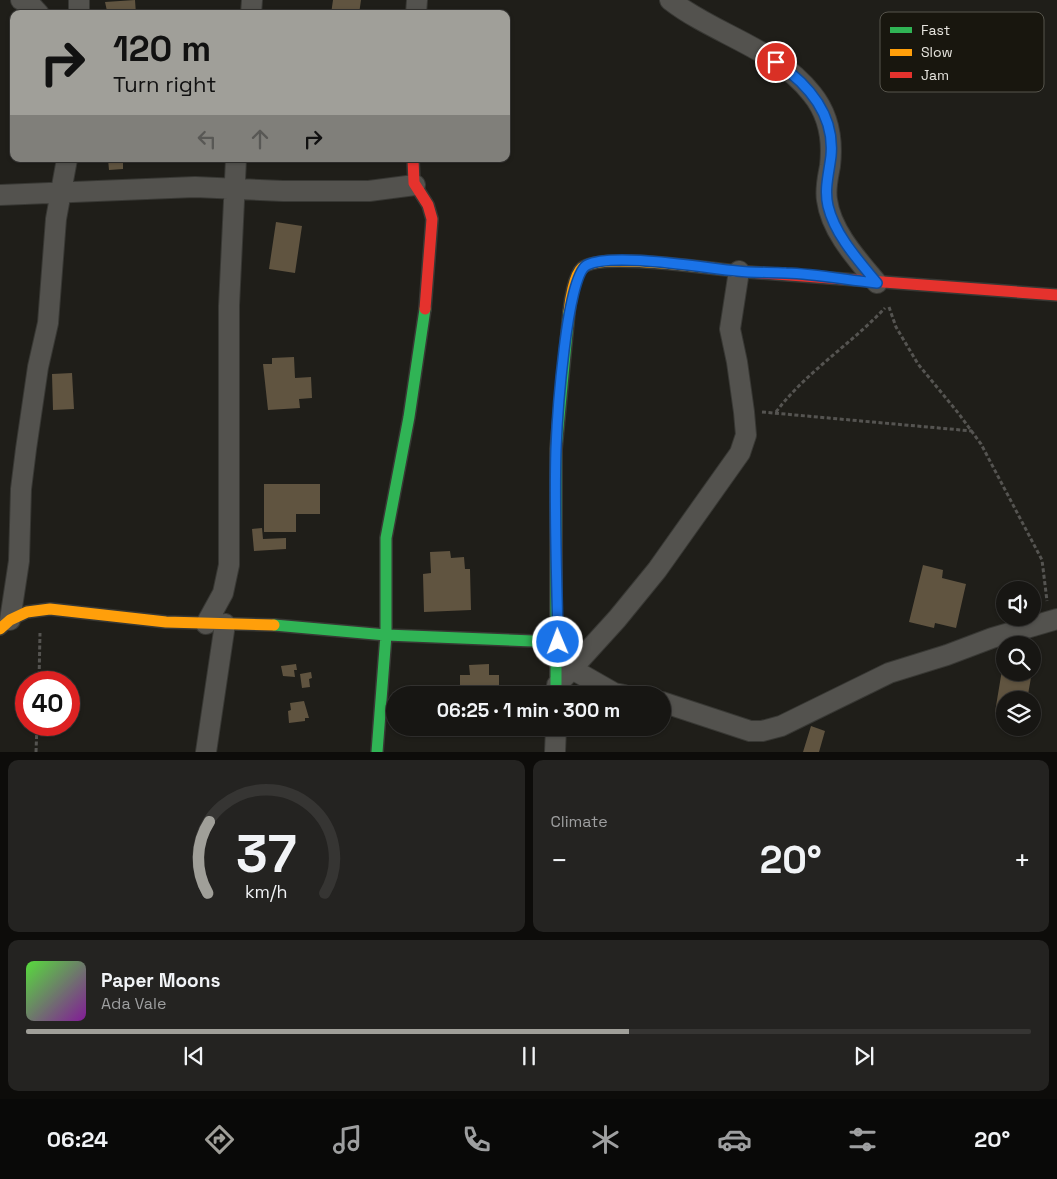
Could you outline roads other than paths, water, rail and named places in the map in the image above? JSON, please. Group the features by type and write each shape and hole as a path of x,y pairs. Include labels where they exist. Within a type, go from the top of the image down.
{"street":[{"path":"21,0 29,3 35,10"},
{"path":"670,0 773,60 798,80 812,95 828,122 830,135 826,198 833,221 839,234 877,283"},
{"path":"5,624 20,545 22,481 38,367 48,323 50,274 60,194 66,162"},
{"path":"206,752 216,624 229,565 228,306 236,162"},
{"path":"377,752 386,635 386,538 409,417 426,303 432,244 431,212 424,196 415,185 413,162"},
{"path":"0,195 60,194 149,188 369,191 415,185"},
{"path":"556,686 558,642 556,448 570,300 578,274 588,265 612,261 670,264 739,271 788,273 877,283 1057,295"},
{"path":"559,686 657,570 740,453 746,435 737,362 730,329 739,271"},
{"path":"5,624 27,612 42,610 133,620 298,626 386,635 558,642"},
{"path":"671,705 750,731 762,731 781,726 889,673 947,655 992,638 1053,620"},
{"path":"572,669 602,686"},
{"path":"555,752 556,736"}]}
